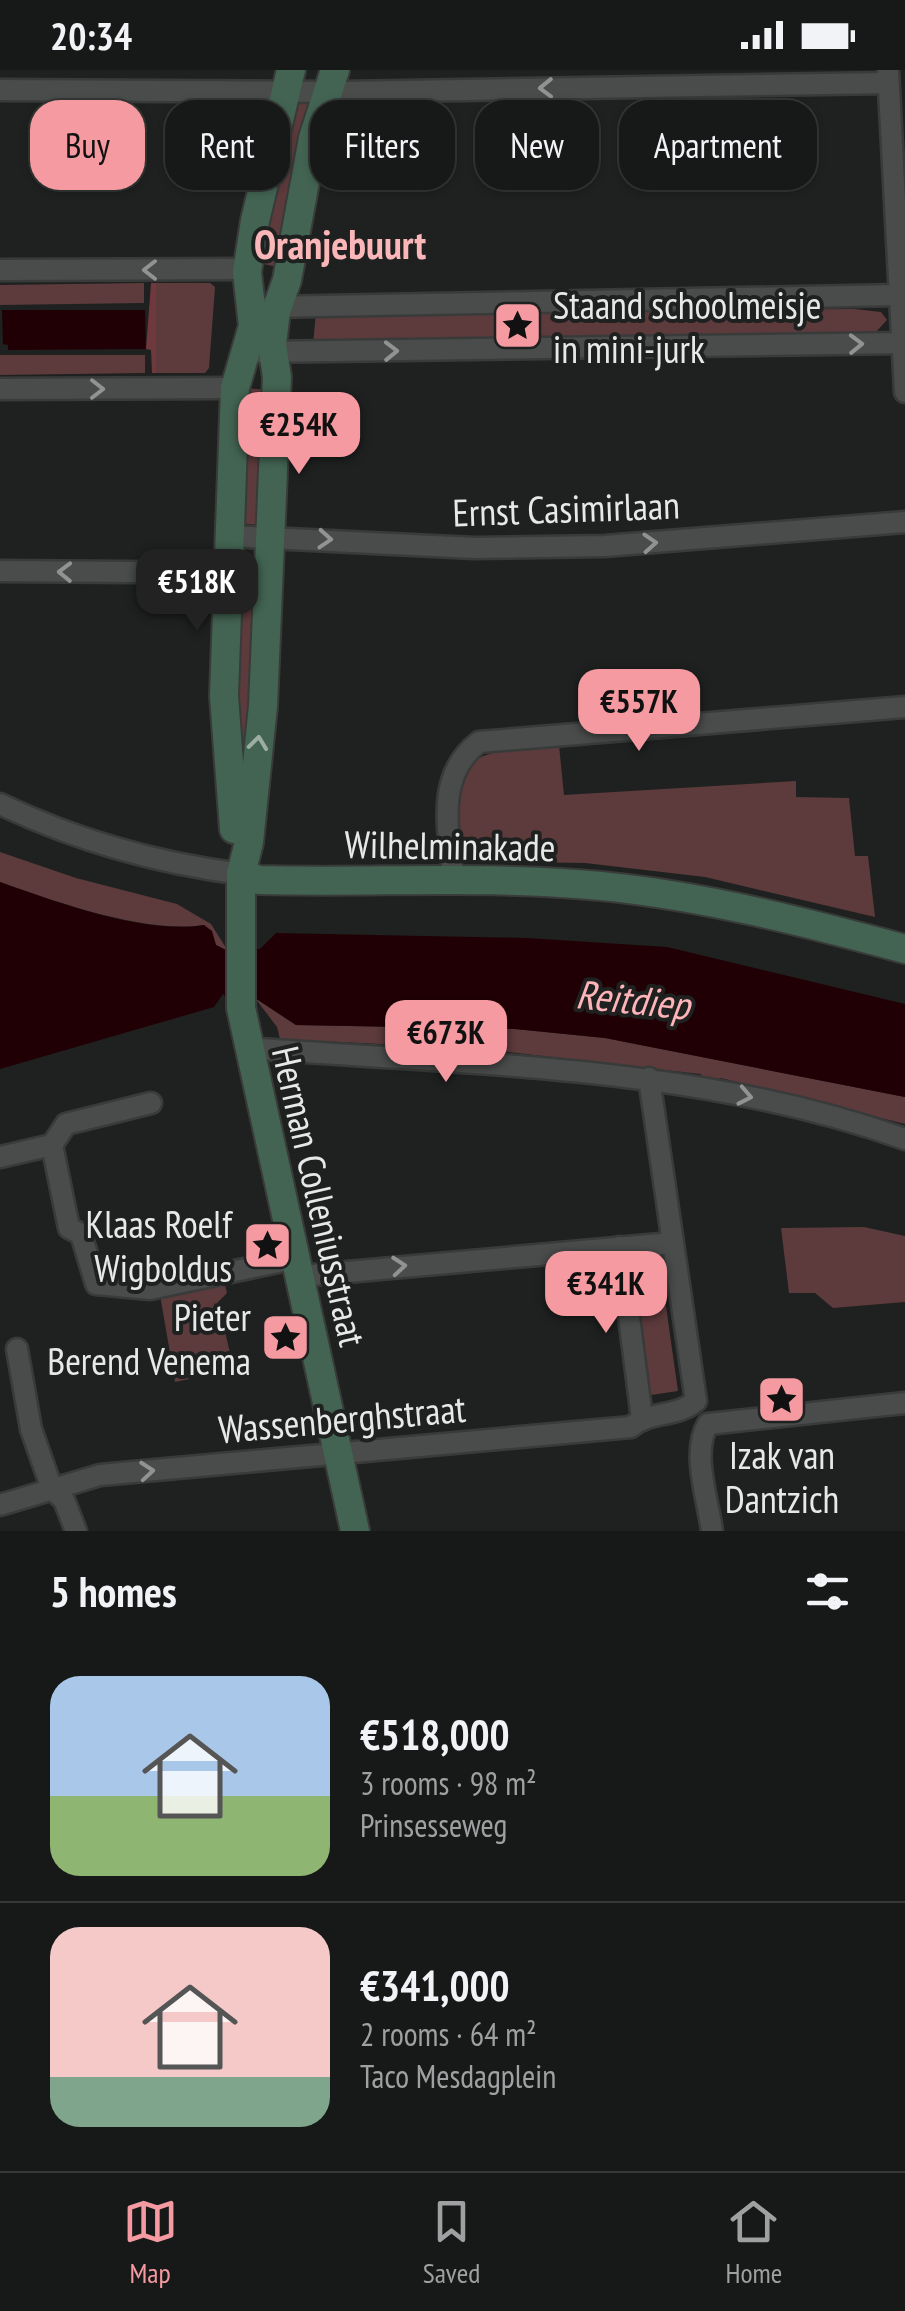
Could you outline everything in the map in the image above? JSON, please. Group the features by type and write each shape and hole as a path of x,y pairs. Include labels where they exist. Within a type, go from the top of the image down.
{"street":[{"path":"0,90 288,81 888,76 898,139 905,392"},
{"path":"242,874 234,842 224,696 235,388 260,352 265,307 247,269 288,81"},
{"path":"265,307 287,280 302,185 331,81"},
{"path":"0,270 247,269"},
{"path":"265,307 900,296"},
{"path":"260,352 903,343"},
{"path":"242,874 263,706 277,378 260,352"},
{"path":"0,389 235,388"},
{"name":"Ernst Casimirlaan","path":"228,536 474,548 605,546 905,522"},
{"path":"0,571 267,573"},
{"path":"454,882 447,792 451,773 478,742 905,708"},
{"name":"Wilhelminakade","path":"0,804 59,830 129,853 259,880 548,883 672,894 905,949"},
{"name":"Herman Colleniusstraat","path":"242,874 240,1008 356,1531"},
{"path":"247,1048 503,1062 649,1078 810,1108 905,1139"},
{"path":"52,1145 69,1228 80,1234 96,1284 150,1289 300,1267 672,1243 649,1078"},
{"path":"0,1157 52,1145 66,1124 151,1103"},
{"name":"Wassenberghstraat","path":"0,1506 100,1475 631,1426 642,1418 680,1414 696,1401 672,1243"},
{"path":"620,1248 642,1418"},
{"path":"17,1348 31,1429 52,1489 64,1500 76,1531"},
{"path":"712,1531 701,1453 705,1429 726,1420 905,1403"}],"shaded area":[{"path":"303,101 310,106 310,118 283,268 254,262 271,190 290,190 291,102"},
{"path":"144,283 144,303 0,305 0,285"},
{"path":"151,283 156,283 156,373 152,373 151,350 146,349"},
{"path":"156,283 210,283 215,287 209,368 205,373 156,373"},
{"path":"316,312 881,312 887,320 875,333 313,345"},
{"path":"0,355 145,355 145,373 0,375"},
{"path":"241,388 271,390 264,525 234,523"},
{"path":"252,578 260,588 240,814 235,582"},
{"path":"559,745 564,795 796,781 796,797 849,798 855,856 868,856 875,917 705,877 585,863 466,861 457,800 460,781 468,767 481,757 500,751"},
{"path":"0,852 76,878 177,904 211,924 228,951 216,945 204,925 181,927 129,921 0,882"},
{"path":"255,998 296,1025 515,1029 605,1038 905,1097 905,1124 721,1078 711,1082 700,1074 481,1049 280,1039 277,1027"},
{"path":"864,1227 905,1236 905,1302 833,1308 815,1293 789,1293 781,1228"},
{"path":"657,1256 660,1264 678,1391 651,1395 634,1272 636,1257"},
{"path":"224,1281 227,1293 218,1302 234,1370 175,1382 160,1295"}],"water":[{"path":"2,310 145,310 146,349 8,350 8,345 3,344"},
{"name":"Reitdiep","path":"0,882 128,921 181,927 204,925 212,931 216,945 228,951 260,949 276,933 527,938 667,947 905,1004 905,1097 605,1038 515,1029 296,1025 255,998 252,989 227,989 226,997 223,994 214,1007 0,1069"}],"place":[{"name":"Staand schoolmeisje in mini-jurk","path":"518,326"},
{"name":"Klaas Roelf Wigboldus","path":"267,1245"},
{"name":"Pieter Berend Venema","path":"286,1338"},
{"name":"Izak van Dantzich","path":"782,1400"}],"district":[{"name":"Oranjebuurt","path":"340,244"}]}
